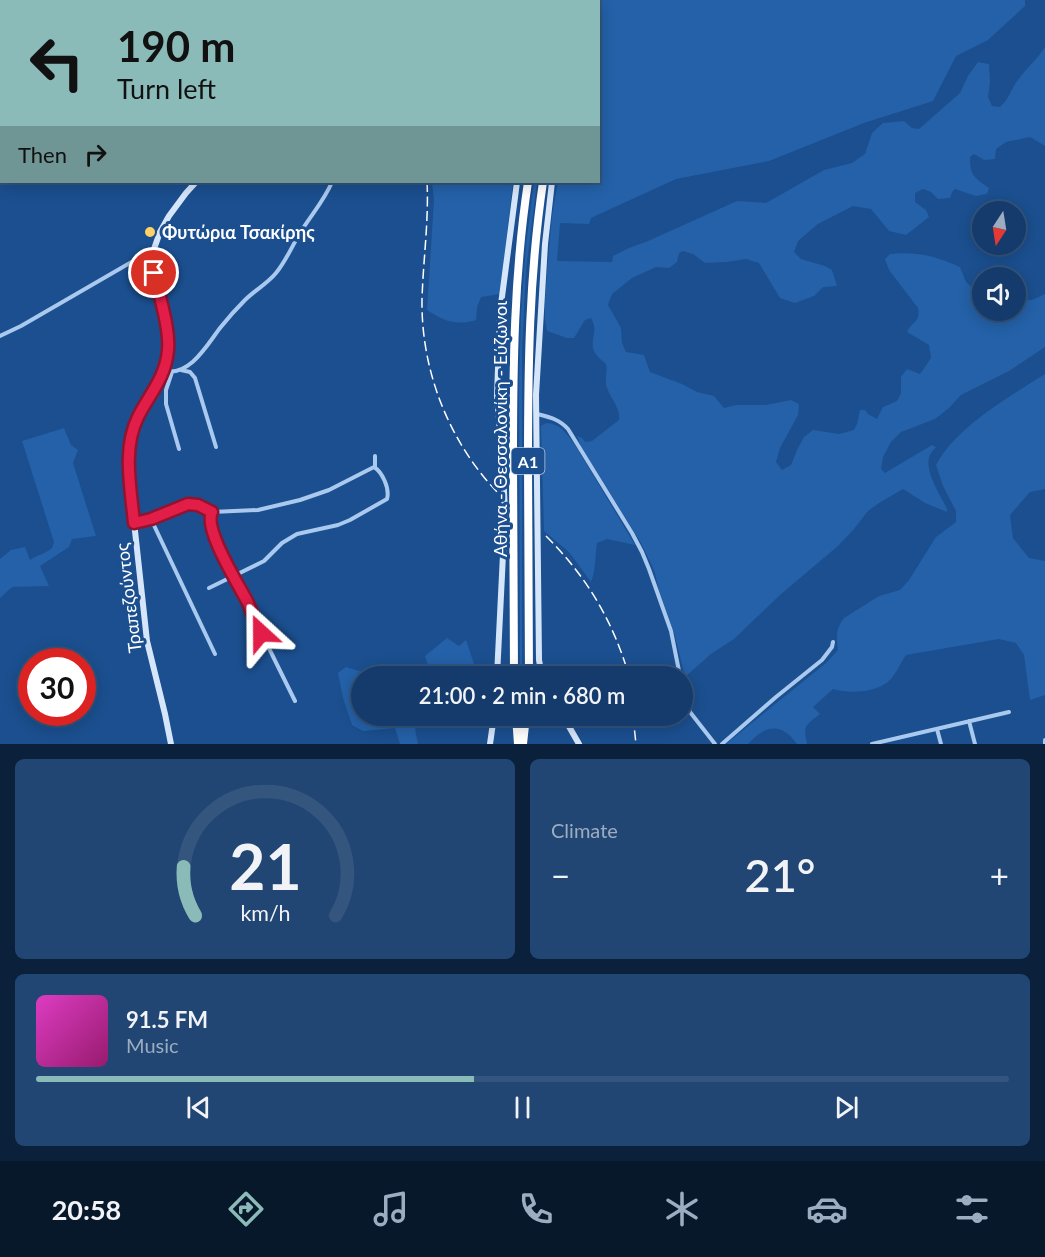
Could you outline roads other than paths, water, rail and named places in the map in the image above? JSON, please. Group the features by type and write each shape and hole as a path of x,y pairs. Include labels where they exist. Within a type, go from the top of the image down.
{"highway":[{"name":"Αθήνα - Θεσσαλονίκη - Εύζωνοι","path":"514,666 513,349 518,269 528,183"},
{"name":"Αθήνα - Θεσσαλονίκη - Εύζωνοι","path":"529,666 529,332 535,245 543,183"},
{"path":"517,726 518,744"},
{"path":"523,744 525,726"}],"main road":[{"name":"Τραπεζούντος","path":"171,744 148,652 130,485 129,456 131,438 138,417 164,370 168,351 154,273 154,249 169,216 195,183"},
{"path":"497,666 505,514 497,396 500,312 517,183"},
{"path":"540,666 538,654 536,414 545,244 552,183"},
{"path":"489,744 492,726"},
{"path":"568,726 579,744"}],"street":[{"path":"181,370 200,354 246,299 276,273 332,183"},
{"path":"0,336 154,249"},
{"path":"164,370 190,372 195,378 216,447"},
{"path":"172,372 166,390 166,404 179,449"},
{"path":"536,414 562,422 568,429 632,533 649,569 671,632 678,666"},
{"path":"208,588 264,561 282,543 297,534 338,525 387,499 388,489 375,467 375,456"},
{"path":"134,523 151,519 188,504 198,505 212,512 258,510 329,490 375,467"},
{"path":"212,512 210,516 214,535 296,701"},
{"path":"151,519 215,654"},
{"path":"722,744 822,660 833,642"},
{"path":"872,744 1010,712"},
{"path":"693,716 715,744"},
{"path":"969,721 975,744"},
{"path":"937,729 941,744"}],"railway":[{"path":"427,183 422,300 423,327 433,381 454,432 468,456 503,498"},
{"path":"546,536 574,567 597,601 607,618 626,666"},
{"path":"634,726 636,744"}],"place":[{"name":"Φυτώρια Τσακίρης","path":"150,232"}]}
